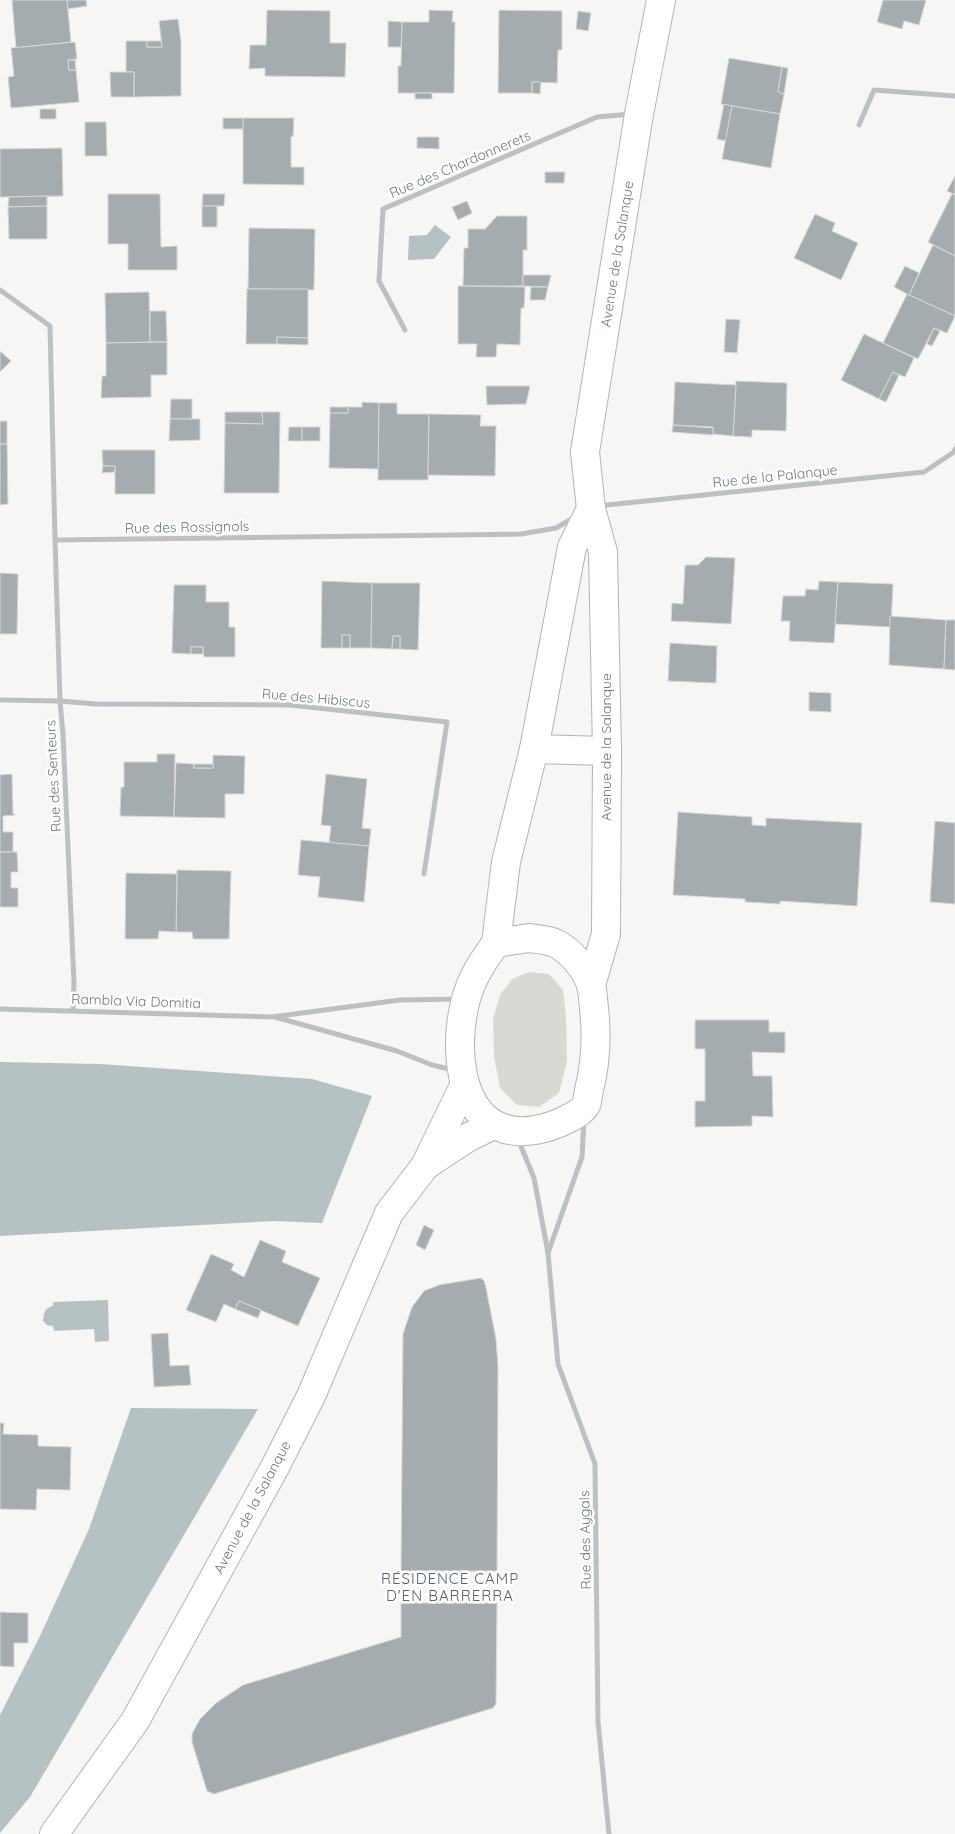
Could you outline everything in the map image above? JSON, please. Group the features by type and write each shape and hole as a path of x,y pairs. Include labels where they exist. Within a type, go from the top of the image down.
{"street":[{"name":"Avenue de la Salanque","path":"591,985 606,934 607,751 603,552 591,509 585,452 639,114 661,0"},
{"path":"859,125 874,90 955,96"},
{"name":"Rue des Chardonnerets","path":"405,330 379,282 383,210 597,117 639,114"},
{"path":"0,290 50,326 56,540"},
{"name":"Rue de la Palanque","path":"591,509 607,505 924,472 954,452 955,449"},
{"path":"496,943 529,938 555,943 576,959 591,985 596,1025 595,1068 585,1106 564,1122 542,1129 504,1129 478,1112 469,1096 463,1078 460,1032 466,999 478,967 496,943 506,862 534,749 572,547 591,509"},
{"name":"Rue des Rossignols","path":"56,540 521,534 556,528 591,509"},
{"name":"Rue des Senteurs","path":"56,540 60,701 74,983 73,1010"},
{"name":"Rue des Hibiscus","path":"0,700 96,704 290,705 447,722 424,874"},
{"path":"534,749 607,751"},
{"name":"Rambla Via Domitia","path":"0,1009 272,1017 400,1000 466,999"},
{"name":"Rambla Via Domitia","path":"272,1017 397,1051 463,1078"},
{"name":"Avenue de la Salanque","path":"54,1834 140,1712 275,1467 311,1396 389,1213 424,1166 463,1078"},
{"name":"Rue des Aygals","path":"548,1253 582,1157 585,1106"},
{"name":"Avenue de la Salanque","path":"424,1166 466,1138 504,1129"},
{"name":"Rue des Aygals","path":"504,1129 534,1178 548,1253 558,1364 595,1464 598,1722 609,1834"}],"shaded area":[{"path":"435,225 451,237 434,259 408,260 409,236 427,235"},
{"path":"529,972 549,974 563,990 566,1016 567,1061 559,1093 539,1107 517,1105 500,1088 494,1056 493,1019 500,995 512,979"},
{"path":"0,1062 100,1064 312,1079 372,1096 322,1223 274,1221 0,1236"},
{"path":"108,1300 109,1341 95,1342 94,1329 54,1331 53,1326 47,1325 43,1321 45,1311 53,1306 53,1302"},
{"path":"131,1408 258,1409 30,1797 0,1833 0,1715 40,1636 89,1529"}],"building":[{"path":"12,0 67,0 71,42 16,48"},
{"path":"67,0 86,0 87,6 68,9"},
{"path":"883,0 926,0 919,25 904,21 902,29 877,22"},
{"path":"267,10 330,11 330,43 346,43 345,77 265,76 265,68 249,69 250,45 266,45"},
{"path":"429,10 453,11 452,22 455,22 454,93 398,93 398,66 401,66 402,22 429,22"},
{"path":"499,10 562,11 562,50 558,50 557,83 532,82 532,93 498,93"},
{"path":"578,11 591,13 588,31 576,29"},
{"path":"178,19 181,41 181,96 134,97 134,72 126,72 126,41 147,41 147,47 162,47 159,21"},
{"path":"388,21 402,22 401,47 388,47"},
{"path":"147,41 161,41 162,47 147,47"},
{"path":"75,42 77,59 68,60 69,70 76,70 79,102 11,108 8,77 14,76 11,48"},
{"path":"729,58 782,67 778,92 784,94 780,114 721,104"},
{"path":"68,60 75,60 76,70 69,70"},
{"path":"782,67 788,68 784,94 778,92"},
{"path":"110,72 134,72 134,97 111,97"},
{"path":"532,82 541,82 540,94 532,93"},
{"path":"415,93 432,93 432,99 415,99"},
{"path":"724,104 732,106 726,141 717,139"},
{"path":"732,106 780,114 771,168 722,159"},
{"path":"40,109 56,109 56,119 40,119"},
{"path":"223,118 243,118 244,129 223,129"},
{"path":"243,118 294,118 293,136 291,137 291,167 304,167 304,185 243,184"},
{"path":"85,122 106,122 107,156 85,156"},
{"path":"417,137 439,137 439,149 417,148"},
{"path":"62,148 63,196 0,197 0,149"},
{"path":"545,172 565,172 564,183 545,183"},
{"path":"955,176 955,195 947,191"},
{"path":"108,194 160,194 161,247 177,246 177,270 128,270 128,244 108,244"},
{"path":"203,194 225,194 224,206 202,206"},
{"path":"952,194 955,195 955,256 928,242"},
{"path":"47,196 47,206 8,207 9,197"},
{"path":"467,201 472,213 458,220 452,207"},
{"path":"47,206 47,239 9,239 8,207"},
{"path":"202,206 217,206 217,227 202,227"},
{"path":"815,214 835,223 832,231 858,243 841,280 794,258"},
{"path":"497,216 527,216 527,250 523,250 523,286 463,286 464,248 468,248 468,229 485,229"},
{"path":"249,228 315,229 314,290 248,289"},
{"path":"933,245 955,256 955,316 909,295"},
{"path":"905,266 919,273 909,295 894,287"},
{"path":"523,275 551,275 548,287 523,286"},
{"path":"458,286 525,287 524,308 521,308 520,345 497,344 496,357 476,357 477,344 458,344"},
{"path":"531,287 548,287 545,300 530,300"},
{"path":"247,289 308,289 308,338 277,337 277,344 246,344"},
{"path":"149,292 150,342 106,343 105,293"},
{"path":"907,294 955,316 947,333 934,328 918,359 883,343"},
{"path":"150,311 166,311 167,342 150,342"},
{"path":"726,319 740,320 737,353 724,352"},
{"path":"934,328 940,331 932,346 927,344"},
{"path":"864,334 914,358 905,377 893,372 879,399 841,380"},
{"path":"277,337 308,338 308,345 277,344"},
{"path":"167,342 167,375 151,375 151,397 101,398 102,376 106,376 106,343"},
{"path":"0,351 11,361 0,372"},
{"path":"893,372 899,375 886,402 879,399"},
{"path":"736,381 787,383 786,431 752,430 752,437 733,436"},
{"path":"675,382 736,385 733,436 713,434 713,427 673,425"},
{"path":"486,386 530,386 526,404 487,405"},
{"path":"171,399 192,399 192,419 170,419"},
{"path":"362,402 379,403 379,469 329,468 330,413 348,413 348,407 362,407"},
{"path":"379,403 397,403 397,414 429,414 428,480 378,480"},
{"path":"330,407 348,407 348,413 330,413"},
{"path":"225,412 262,412 263,424 225,423"},
{"path":"262,412 280,412 279,493 224,493 225,423 263,424"},
{"path":"429,414 481,415 480,426 496,426 495,476 428,475"},
{"path":"170,419 200,419 200,440 169,441"},
{"path":"0,421 7,421 7,444 0,444"},
{"path":"673,425 713,428 713,435 672,432"},
{"path":"289,427 302,427 302,441 288,441"},
{"path":"302,427 320,427 320,441 302,441"},
{"path":"0,444 7,444 8,504 0,505"},
{"path":"102,450 155,450 155,494 115,494 115,466 103,466"},
{"path":"103,466 115,466 115,472 102,473"},
{"path":"706,557 735,558 731,624 671,621 672,603 683,604 685,565 698,565"},
{"path":"0,573 18,574 17,634 0,634"},
{"path":"322,581 372,583 371,648 350,648 350,635 342,635 342,648 321,648"},
{"path":"819,581 838,582 834,643 789,641 790,621 781,621 783,596 805,596 806,589 818,590"},
{"path":"838,582 893,584 891,627 835,624"},
{"path":"372,583 420,583 418,650 400,649 400,636 393,636 392,649 371,648"},
{"path":"174,585 206,585 206,602 229,602 229,627 235,627 235,657 204,657 203,647 191,647 191,654 172,653"},
{"path":"890,616 946,620 944,669 889,665"},
{"path":"946,620 955,620 955,670 944,669"},
{"path":"342,635 350,635 350,648 342,648"},
{"path":"393,636 400,636 400,649 392,649"},
{"path":"670,643 717,646 716,683 668,681"},
{"path":"191,647 203,647 203,654 191,654"},
{"path":"809,692 831,693 831,712 809,711"},
{"path":"157,754 175,754 174,817 120,816 121,787 124,787 124,762 157,762"},
{"path":"213,755 245,756 244,794 225,794 225,818 174,817 176,763 194,764 194,768 213,768"},
{"path":"194,764 213,764 213,768 194,768"},
{"path":"12,774 13,814 15,815 3,816 3,832 13,832 13,852 0,852 0,775"},
{"path":"326,774 367,779 362,828 371,829 369,846 329,843 331,826 321,825"},
{"path":"678,812 752,817 752,825 766,826 766,818 862,823 857,906 780,901 780,904 745,902 745,899 673,895"},
{"path":"935,821 955,823 955,904 930,902"},
{"path":"301,840 369,846 364,902 318,897 320,877 298,875"},
{"path":"0,852 17,852 18,872 11,872 11,888 18,888 18,907 0,907"},
{"path":"177,870 231,871 229,939 193,939 192,932 176,932"},
{"path":"126,873 177,874 176,932 159,931 158,939 125,939"},
{"path":"695,1020 769,1020 769,1032 785,1032 785,1053 752,1052 753,1076 772,1076 773,1117 752,1116 752,1126 695,1127 695,1101 705,1101 705,1049 695,1049"},
{"path":"424,1225 434,1230 425,1250 416,1245"},
{"path":"260,1240 286,1251 282,1262 320,1278 298,1326 239,1301 235,1309 224,1304 216,1322 186,1310 211,1254 234,1264 231,1270 244,1277"},
{"path":"481,1278 486,1288 496,1339 498,1366 497,1571 401,1571 403,1334 412,1307 424,1291 439,1285"},
{"path":"239,1301 261,1310 258,1318 235,1309"},
{"path":"168,1333 170,1366 189,1365 191,1385 154,1387 151,1334"},
{"path":"0,1423 4,1423 3,1434 38,1435 38,1446 71,1447 70,1490 37,1489 36,1510 0,1509"},
{"path":"401,1603 497,1603 496,1704 493,1708 214,1794 207,1791 192,1742 192,1734 200,1719 216,1703 243,1685 401,1637"},
{"path":"0,1612 28,1613 28,1643 14,1643 14,1667 0,1666"}],"district":[{"name":"RÉSIDENCE CAMP D'EN BARRERRA","path":"450,1588"}]}
